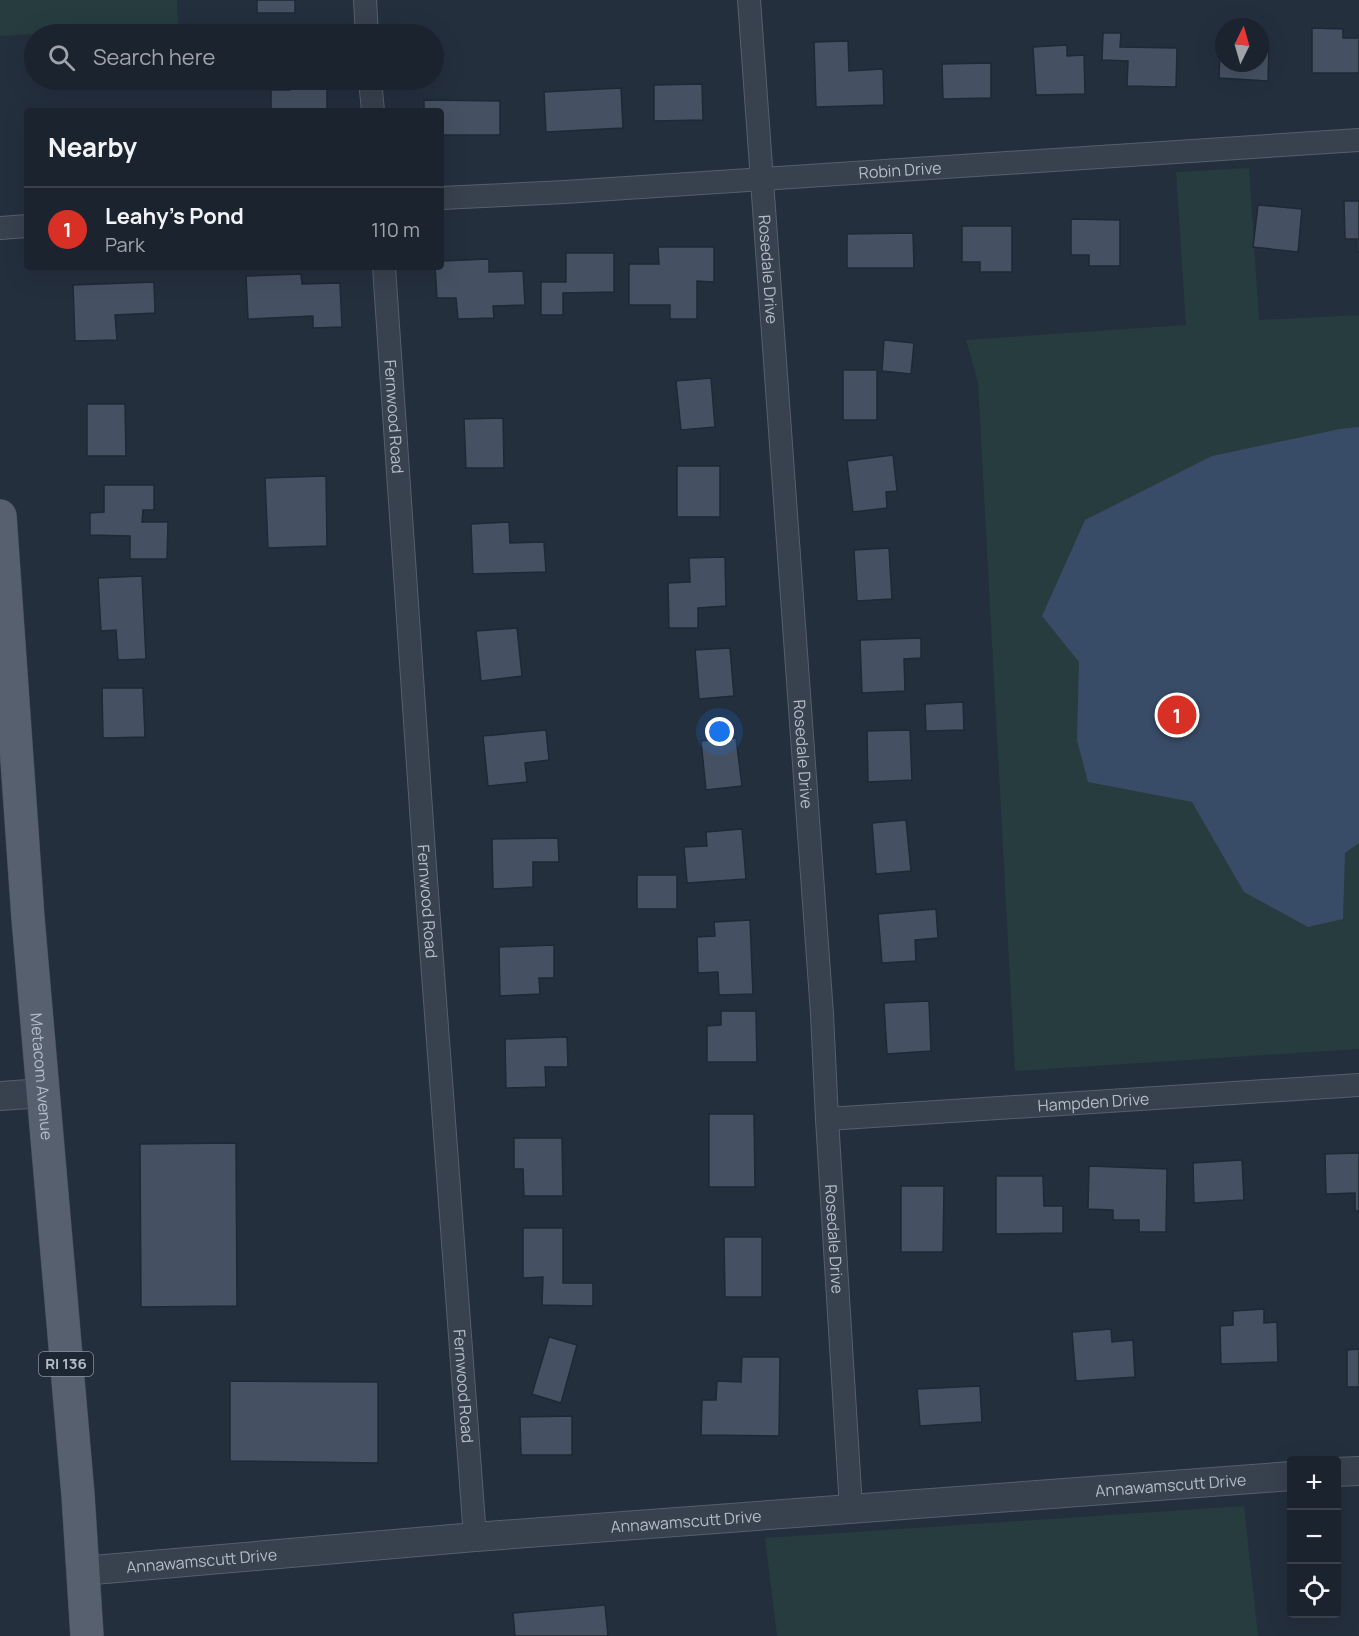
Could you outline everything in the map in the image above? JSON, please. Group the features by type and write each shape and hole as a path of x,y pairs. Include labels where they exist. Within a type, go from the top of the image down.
{"main road":[{"name":"Metacom Avenue","path":"0,516 28,918 78,1495 87,1636"}],"street":[{"path":"365,0 366,24"},
{"name":"Rosedale Drive","path":"749,0 821,1002 851,1508"},
{"path":"371,90 372,108"},
{"name":"Robin Drive","path":"444,198 1359,140"},
{"path":"0,228 24,226"},
{"name":"Fernwood Road","path":"384,270 424,853 475,1537"},
{"name":"Hampden Drive","path":"827,1119 1359,1085"},
{"path":"0,1096 43,1093"},
{"path":"1341,1473 1359,1471"},
{"name":"Annawamscutt Drive","path":"82,1571 475,1537 1287,1476"}],"green space":[{"path":"0,0 177,0 178,24 24,24 24,35 0,36"},
{"path":"1249,168 1259,320 1359,315 1359,1049 1015,1071 978,382 966,340 1186,325 1176,172"},
{"path":"1244,1506 1258,1636 777,1636 765,1538"}],"water":[{"path":"1359,427 1359,843 1345,853 1343,919 1308,927 1244,892 1192,802 1088,782 1077,740 1079,662 1042,616 1085,520 1212,456"}],"building":[{"path":"257,0 295,0 295,13 257,13"},
{"path":"1312,28 1343,29 1343,38 1359,38 1359,73 1312,73"},
{"path":"1103,33 1121,33 1120,47 1177,48 1176,87 1127,86 1128,61 1102,60"},
{"path":"848,41 849,71 883,69 884,105 816,107 814,42"},
{"path":"1067,45 1067,56 1084,55 1085,94 1036,95 1033,47"},
{"path":"991,63 991,98 943,99 942,64"},
{"path":"1219,72 1268,72 1268,81 1219,78"},
{"path":"702,84 703,120 654,121 654,85"},
{"path":"621,88 623,128 546,132 544,92"},
{"path":"271,90 327,90 327,108 271,108"},
{"path":"424,100 500,101 500,135 444,135 444,108 424,108"},
{"path":"1344,201 1359,201 1359,252 1357,252 1357,239 1345,239"},
{"path":"1258,205 1302,209 1298,252 1253,247"},
{"path":"1071,219 1120,220 1120,266 1089,266 1089,255 1071,255"},
{"path":"962,226 1012,226 1012,272 980,272 980,262 962,262"},
{"path":"913,233 914,268 847,268 847,234"},
{"path":"658,247 714,247 714,282 697,281 697,319 670,319 670,305 629,305 629,264 659,264"},
{"path":"566,253 614,253 614,292 563,293 563,315 541,315 541,282 566,282"},
{"path":"489,259 489,272 523,271 525,305 493,306 494,318 458,319 456,298 437,298 435,270 444,270 444,261"},
{"path":"301,274 302,284 340,283 342,327 313,328 313,316 248,319 246,276"},
{"path":"154,282 155,313 115,315 117,340 75,341 73,285"},
{"path":"884,340 914,343 911,374 882,371"},
{"path":"843,370 877,370 877,420 843,420"},
{"path":"711,378 715,427 681,430 676,381"},
{"path":"87,404 125,404 126,456 87,456"},
{"path":"503,418 504,468 466,468 464,419"},
{"path":"893,455 897,491 886,492 887,508 853,512 847,461"},
{"path":"677,466 720,466 720,517 677,517"},
{"path":"326,476 327,546 268,548 265,478"},
{"path":"104,485 154,485 154,510 143,510 142,522 168,522 167,559 130,559 130,536 90,535 90,513 104,512"},
{"path":"509,522 510,543 544,542 546,572 473,574 471,524"},
{"path":"889,548 892,599 857,601 854,550"},
{"path":"725,557 726,606 698,608 698,628 669,628 668,583 690,582 689,558"},
{"path":"142,576 146,659 118,660 116,630 101,631 98,578"},
{"path":"517,628 522,676 481,681 476,631"},
{"path":"921,638 921,658 904,659 905,691 862,693 860,640"},
{"path":"730,648 734,696 699,699 695,650"},
{"path":"102,688 143,688 145,737 103,738"},
{"path":"963,702 964,730 926,731 925,704"},
{"path":"546,730 549,760 525,763 527,782 488,786 483,736"},
{"path":"910,730 912,780 868,782 867,731"},
{"path":"736,738 742,786 706,790 701,741"},
{"path":"906,820 911,871 876,874 872,823"},
{"path":"742,829 746,879 687,883 684,847 707,846 706,832"},
{"path":"558,838 559,862 533,862 533,887 493,889 492,839"},
{"path":"637,875 677,875 677,909 637,909"},
{"path":"936,909 938,938 915,940 916,961 882,963 878,914"},
{"path":"750,920 753,994 719,995 718,972 698,973 697,937 715,936 714,922"},
{"path":"554,945 554,978 539,978 540,994 500,996 499,947"},
{"path":"929,1001 931,1051 887,1054 884,1003"},
{"path":"721,1011 756,1011 757,1062 707,1062 707,1026 721,1025"},
{"path":"567,1037 568,1067 545,1067 546,1087 506,1088 505,1039"},
{"path":"709,1114 754,1114 755,1187 709,1187"},
{"path":"514,1138 562,1138 563,1196 524,1196 523,1169 514,1169"},
{"path":"236,1143 237,1306 141,1307 140,1144"},
{"path":"1359,1153 1359,1211 1355,1211 1355,1193 1326,1194 1325,1154"},
{"path":"1242,1160 1244,1200 1194,1203 1193,1163"},
{"path":"1089,1166 1167,1169 1166,1232 1139,1232 1139,1220 1113,1220 1113,1210 1088,1209"},
{"path":"996,1176 1043,1176 1044,1206 1063,1206 1063,1233 996,1234"},
{"path":"901,1186 944,1186 943,1252 901,1252"},
{"path":"523,1228 563,1228 563,1283 593,1283 593,1306 542,1305 543,1277 523,1278"},
{"path":"724,1237 762,1237 762,1297 725,1297"},
{"path":"1264,1309 1264,1323 1277,1322 1278,1362 1221,1364 1220,1326 1233,1325 1233,1311"},
{"path":"1111,1329 1112,1342 1133,1340 1135,1377 1076,1381 1072,1332"},
{"path":"549,1337 577,1345 561,1403 532,1394"},
{"path":"1359,1349 1359,1387 1347,1387 1347,1350"},
{"path":"742,1357 780,1357 779,1436 701,1435 702,1400 716,1400 717,1381 741,1382"},
{"path":"230,1381 378,1382 378,1463 230,1461"},
{"path":"980,1386 982,1422 920,1426 917,1389"},
{"path":"572,1416 572,1455 521,1455 520,1417"},
{"path":"605,1605 608,1636 515,1636 513,1613"}],"place":[{"name":"Leahy's Pond","path":"1177,715"}]}
